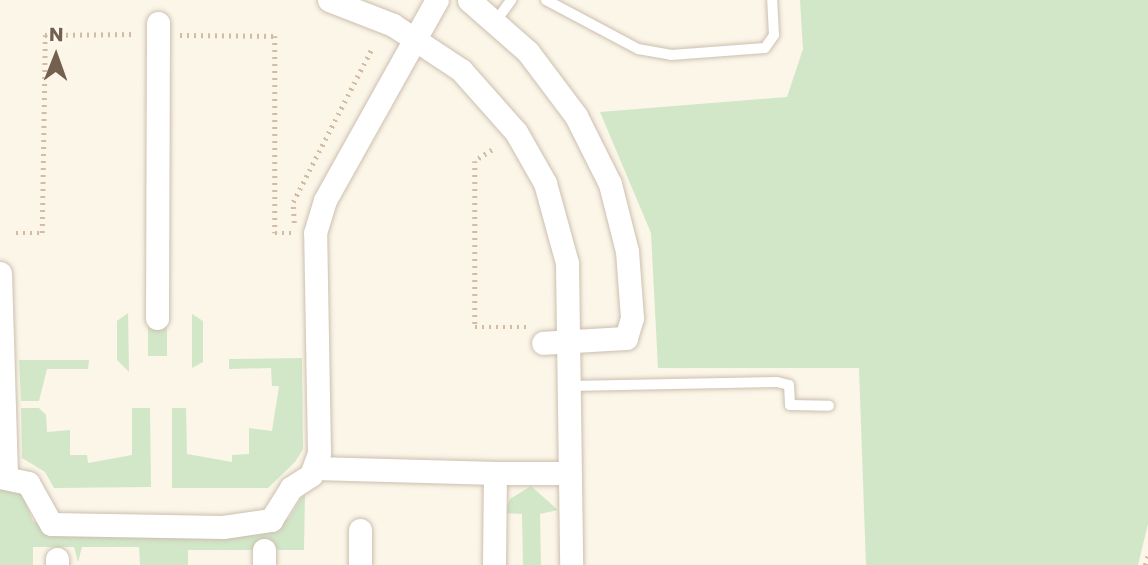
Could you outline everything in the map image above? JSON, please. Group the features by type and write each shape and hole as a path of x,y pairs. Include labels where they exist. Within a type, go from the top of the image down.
{"street":[{"path":"329,0 416,37 480,88 540,173 567,263 571,565"},
{"path":"316,468 315,233 326,200 437,0"},
{"path":"469,0 496,21 576,116 610,184 622,230 630,332 611,343 569,344 542,335"},
{"path":"157,318 158,23"},
{"path":"0,273 3,477 28,483 51,524 223,527 271,520 291,488 316,468 569,473"},
{"path":"494,565 495,473"},
{"path":"360,530 360,565"}],"lane":[{"path":"496,21 511,0"},
{"path":"546,0 639,49 671,55 765,48 774,35 772,0"},
{"path":"569,386 777,382 789,384 790,405 829,406"}],"path":[{"path":"492,150 475,160 475,327 542,335"},
{"path":"1145,565 1148,555"}],"green space":[{"path":"800,0 1148,0 1148,524 1138,565 866,565 859,368 658,368 651,233 600,112 787,97 803,49"},
{"path":"128,313 129,372 117,360 117,321"},
{"path":"192,314 203,321 203,362 192,368"},
{"path":"148,325 167,325 167,356 148,356"},
{"path":"302,358 303,449 295,462 268,488 172,488 172,408 186,408 187,454 232,462 232,455 249,454 249,428 272,431 279,386 272,386 271,368 229,369 229,359"},
{"path":"19,360 89,360 88,369 47,369 39,401 21,401"},
{"path":"21,408 39,408 46,415 47,432 70,430 70,455 87,455 88,463 132,455 132,408 150,408 151,487 54,488 45,472 22,458"},
{"path":"531,486 558,510 540,514 541,565 523,565 522,514 504,513 510,499"},
{"path":"0,489 22,493 33,521 66,536 268,533 289,518 305,492 304,550 188,550 188,565 140,565 139,547 82,547 78,562 74,547 33,547 33,565 0,565"}]}
